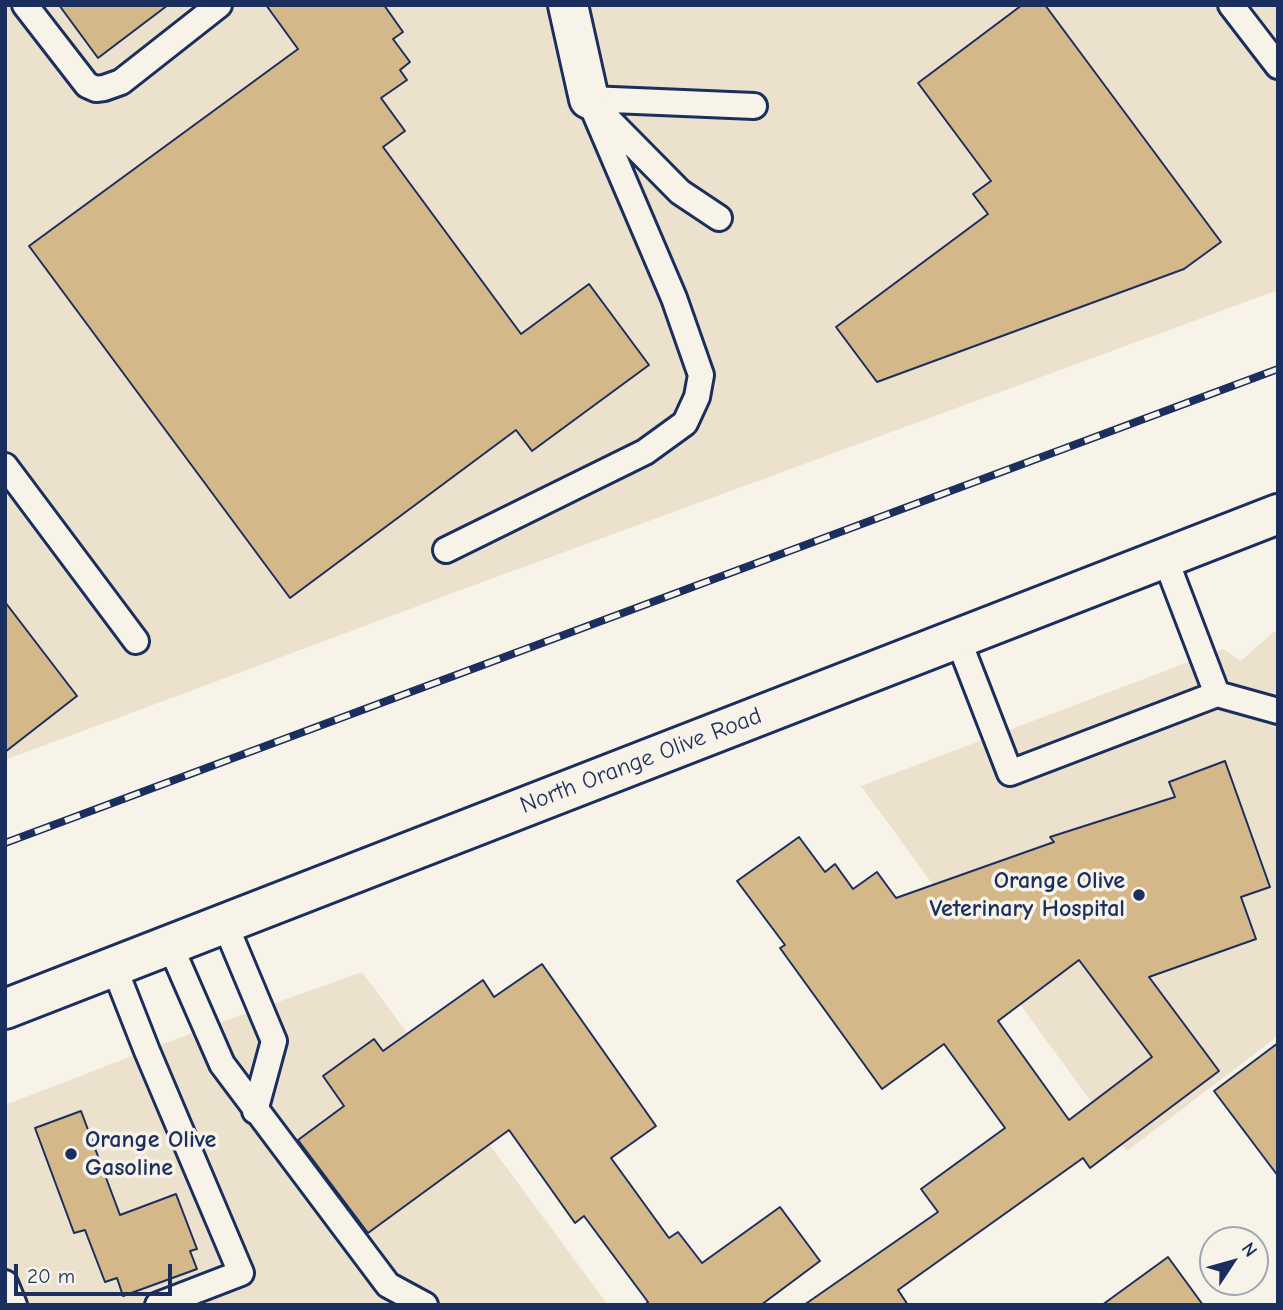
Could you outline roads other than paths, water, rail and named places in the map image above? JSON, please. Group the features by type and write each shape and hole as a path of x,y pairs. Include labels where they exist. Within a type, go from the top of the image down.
{"street":[{"path":"568,5 589,99"},
{"name":"North Orange Olive Road","path":"5,1009 1278,514"}],"lane":[{"path":"25,5 87,85 96,89 121,82 219,5"},
{"path":"1231,5 1278,66"},
{"path":"589,99 754,106"},
{"path":"589,99 680,192 719,218"},
{"path":"446,550 645,452 685,424 697,397 701,374 678,311 589,99"},
{"path":"5,466 136,641"},
{"path":"1166,558 1217,694"},
{"path":"958,639 1010,773 1217,694 1278,712"},
{"path":"225,923 274,1041 255,1111"},
{"path":"170,945 222,1064 255,1111 388,1285 425,1305"},
{"path":"114,967 241,1273 158,1305"},
{"path":"5,1283 14,1305"}],"railway":[{"path":"5,843 1278,369"}],"place":[{"name":"Orange Olive Veterinary Hospital","path":"1139,895"},
{"name":"Orange Olive Gasoline","path":"71,1154"}]}
